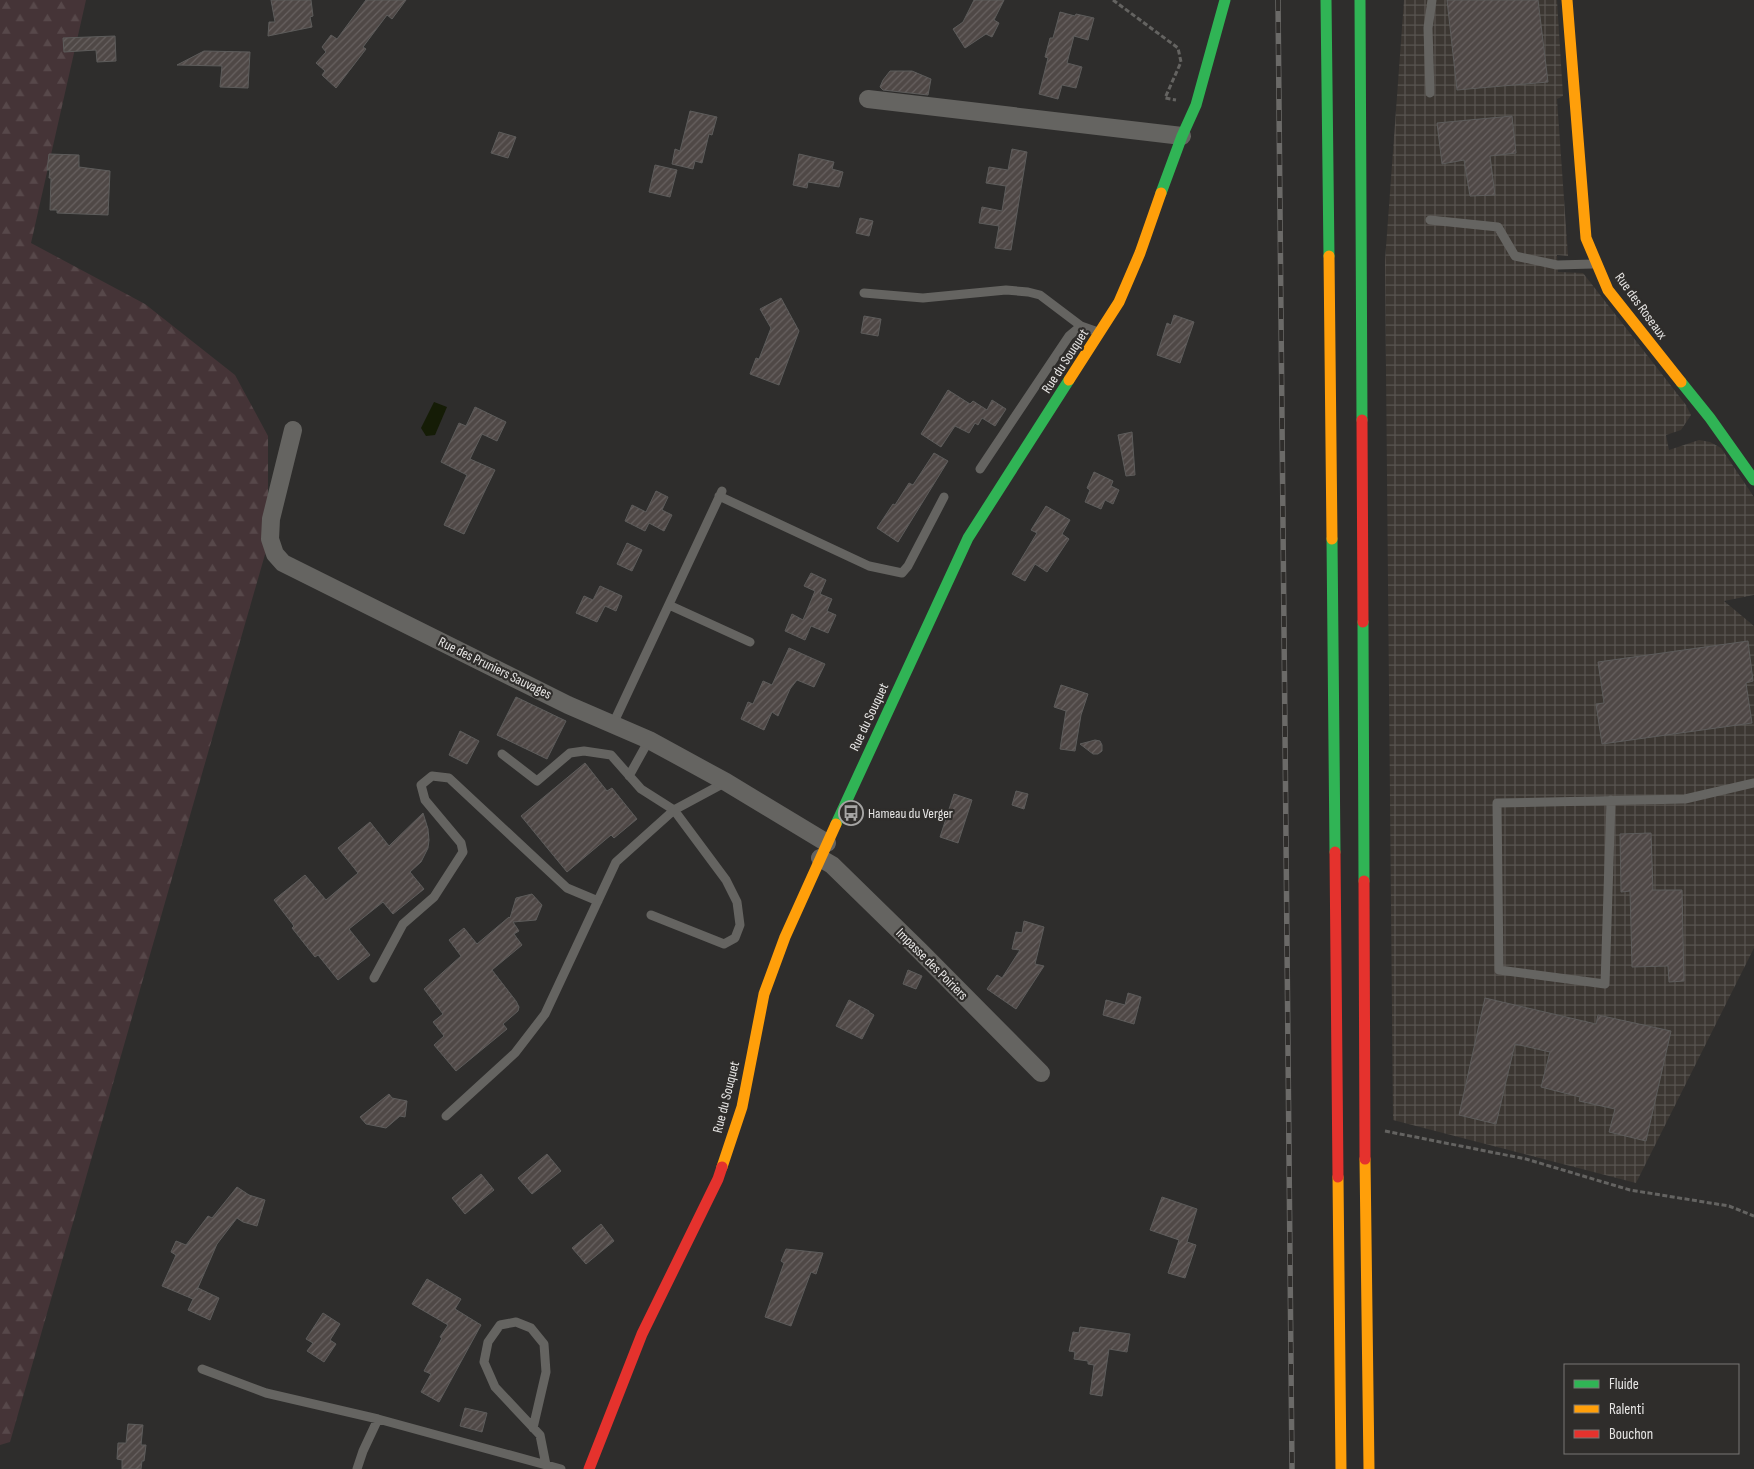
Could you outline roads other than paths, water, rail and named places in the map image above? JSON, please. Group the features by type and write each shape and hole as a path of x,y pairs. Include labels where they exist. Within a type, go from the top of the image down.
{"main road":[{"name":"Rue du Souquet","path":"589,1469 642,1334 718,1179 742,1107 764,994 785,937 968,538 1119,302 1140,252 1182,136 1196,105 1225,0"},
{"path":"1326,0 1341,1469"},
{"path":"1356,0 1360,169"},
{"path":"1360,0 1365,1126 1369,1469"},
{"name":"Rue des Roseaux","path":"1567,0 1586,238 1608,290 1710,418 1754,480"}],"street":[{"path":"868,99 1182,136"},
{"name":"Rue des Pruniers Sauvages","path":"293,430 271,519 270,539 275,554 283,563 568,705 649,740 726,782 823,851"},
{"name":"Impasse des Poiriers","path":"823,851 832,865 1041,1073"}],"lane":[{"path":"1430,93 1428,28 1432,0"},
{"path":"1430,220 1498,227 1515,256 1557,265 1596,263"},
{"path":"864,292 923,298 1006,290 1028,292 1040,295 1081,326 1101,332"},
{"path":"980,469 1069,336 1081,326"},
{"path":"613,724 721,494 868,566 902,573 908,566 944,498"},
{"path":"669,605 750,642"},
{"path":"629,776 649,740"},
{"path":"502,754 537,781 570,753 584,751 611,755 641,789 674,810 726,880 737,902 740,924 735,938 724,944 651,915"},
{"path":"374,978 403,924 434,897 463,852 461,843 425,800 421,785 432,776 449,778 567,888 598,901"},
{"path":"446,1116 515,1053 545,1014 616,862 674,810 726,782"},
{"path":"1611,800 1605,984 1499,970 1497,803 1611,800 1685,799 1754,783"},
{"path":"533,1428 546,1372 544,1344 531,1328 516,1322 500,1325 488,1342 484,1362 495,1387 533,1428 540,1435 546,1465"},
{"path":"202,1369 266,1393 378,1419 560,1469"},
{"path":"357,1469 378,1419"}],"railway":[{"path":"1278,0 1292,1469"}],"place":[{"name":"Hameau du Verger","path":"851,813"}]}
